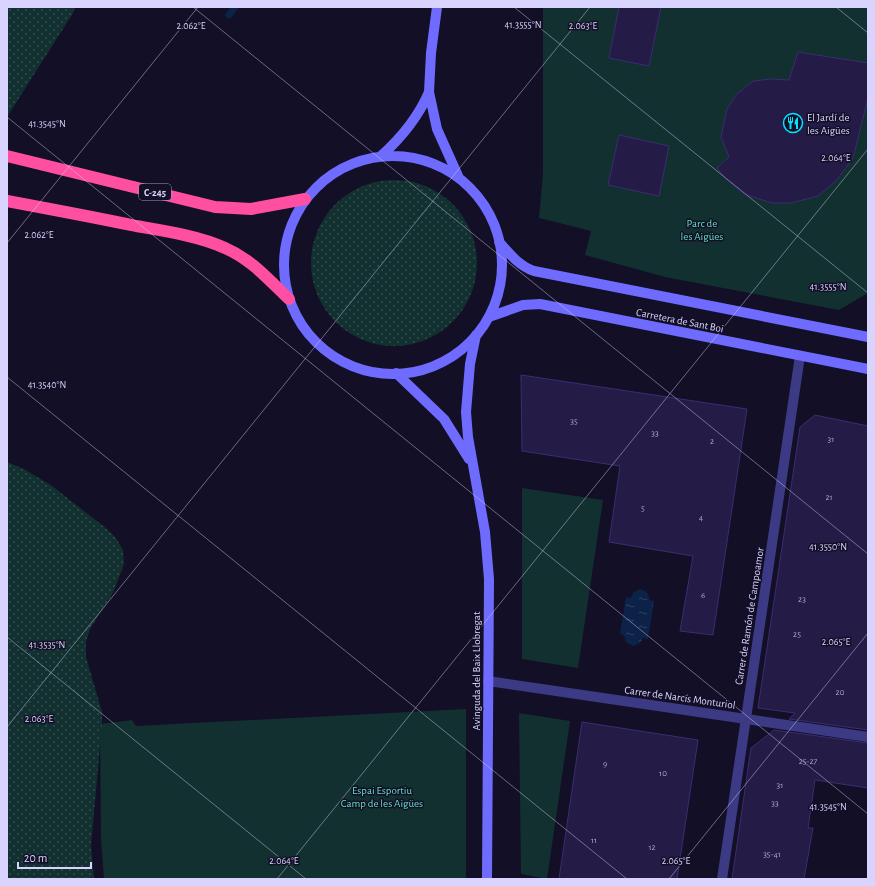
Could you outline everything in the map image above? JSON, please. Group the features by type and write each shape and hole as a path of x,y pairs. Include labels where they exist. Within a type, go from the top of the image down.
{"highway":[{"name":"C-245","path":"7,156 215,207 251,209 305,199"},
{"path":"7,200 203,240 225,248 245,259 258,269 289,299"}],"main road":[{"path":"437,7 431,53 429,92 437,129 459,178"},
{"path":"380,156 397,141 411,124 423,108 429,92"},
{"path":"380,156 402,156 422,160 442,168 459,178 478,196 496,230 502,268 498,293 489,317 476,335 446,360 422,370 382,373 362,369 342,361 330,354 301,324 289,299 284,276 285,247 293,219 305,199 322,181 333,173 356,162 380,156"},
{"name":"Carretera de Sant Boi","path":"499,242 518,263 534,271 868,337"},
{"name":"Carretera de Sant Boi","path":"489,317 523,305 540,304 868,369"},
{"name":"Avinguda del Baix Llobregat","path":"476,335 470,364 466,412 468,437 481,504 488,555 487,879"},
{"name":"Avinguda del Baix Llobregat","path":"396,373 444,419 473,465"}],"street":[{"name":"Carrer de Ramón de Campoamor","path":"722,879 800,356"},
{"name":"Carrer de Narcís Monturiol","path":"488,681 868,737"}],"green space":[{"path":"7,7 75,7 73,13 7,117"},
{"name":"Parc de les Aigües","path":"543,7 619,7 609,58 649,66 661,7 868,7 868,63 798,52 789,80 771,79 753,81 736,95 727,109 721,137 729,157 717,168 726,179 744,194 772,203 791,203 818,196 836,181 853,158 868,98 868,293 839,310 665,277 585,255 591,231 539,218 543,174","holes":["619,135 669,146 659,196 608,185"]},
{"path":"386,180 402,180 426,186 453,204 471,231 477,255 477,271 471,295 453,322 426,340 402,346 386,346 362,340 341,327 330,316 317,295 311,271 311,255 317,231 330,210 341,199 362,186"},
{"path":"7,462 24,469 52,486 107,529 116,538 123,550 124,564 113,593 90,629 86,642 86,657 102,712 91,845 94,879 7,879"},
{"path":"522,488 603,500 578,668 522,659"},
{"name":"Espai Esportiu Camp de les Aigües","path":"466,709 466,879 104,879 101,839 100,724 132,720 136,726"},
{"path":"519,713 570,721 547,879 521,874"}],"water":[{"path":"640,589 647,592 650,600 654,601 648,639 643,638 640,643 633,646 626,642 624,635 620,634 626,597 631,598 633,593"}],"building":[{"path":"619,7 661,7 649,66 609,58"},
{"name":"El Jardí de les Aigües","path":"798,52 868,63 868,98 853,158 836,181 818,196 791,203 772,203 744,194 726,179 717,168 729,157 721,137 727,109 736,95 753,81 771,79 789,80"},
{"path":"619,135 669,146 659,196 608,185"},
{"path":"521,375 747,409 713,635 680,631 693,556 609,542 620,466 522,451"},
{"path":"815,415 868,426 868,730 789,719 795,713 758,708 800,427"},
{"path":"582,722 698,740 677,879 559,879"},
{"path":"774,730 868,743 868,788 815,780 808,828 813,828 804,879 732,879 751,748"}],"waterway":[{"path":"229,15 235,7"}],"place":[{"name":"El Jardí de les Aigües","path":"793,123"}]}
